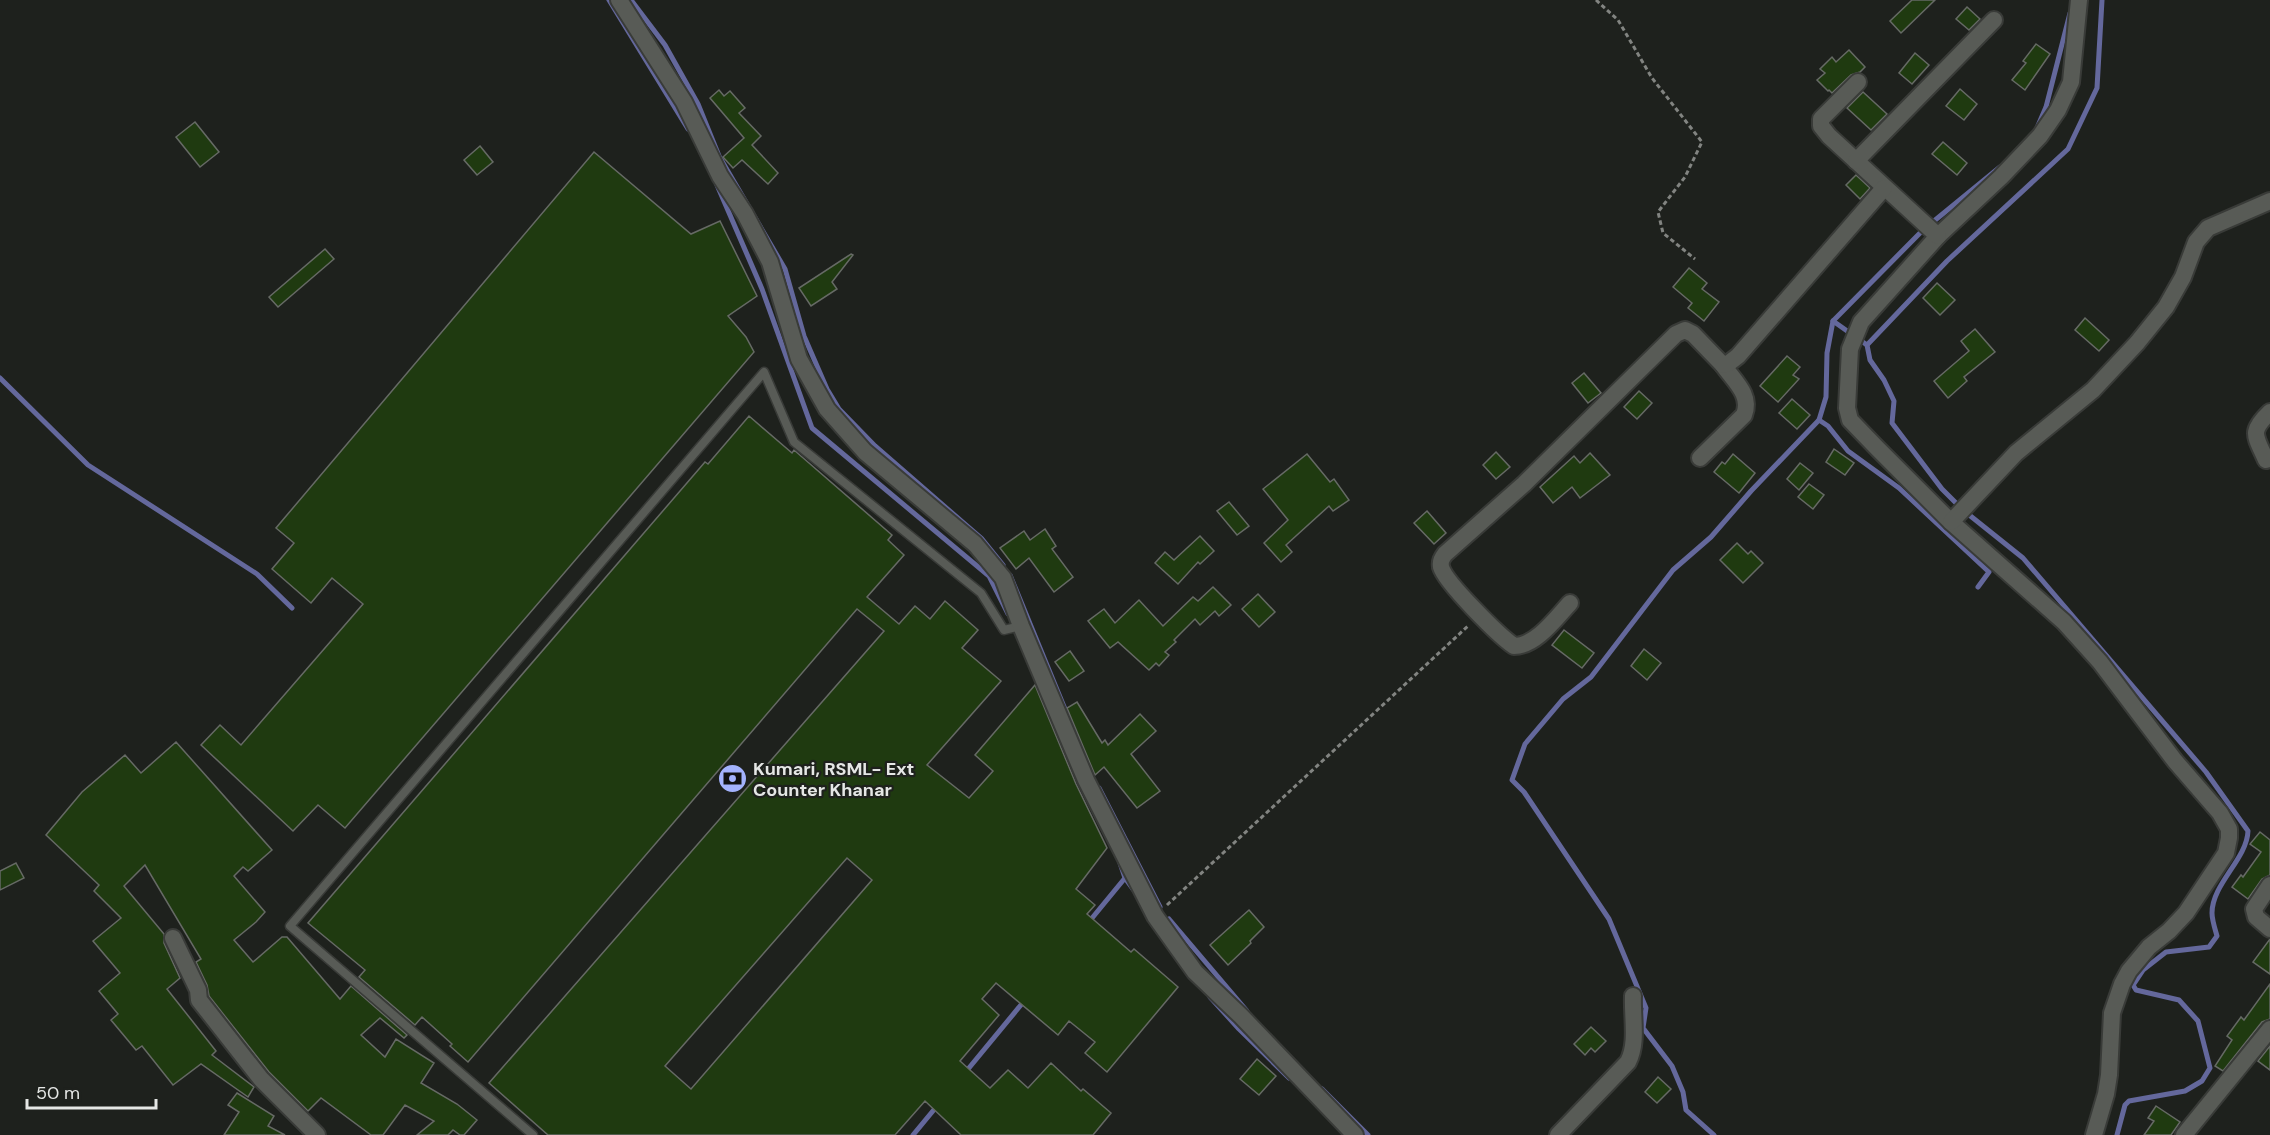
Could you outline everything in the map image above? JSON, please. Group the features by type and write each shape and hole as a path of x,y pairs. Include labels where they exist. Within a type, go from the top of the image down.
{"street":[{"path":"619,0 684,102 720,176 745,214 770,262 799,359 826,409 865,452 975,544 1004,578 1013,628 1155,916 1195,972 1241,1016 1355,1135"},
{"path":"2079,0 2071,82 2058,110 2040,136 2001,177 1938,236 1861,322 1850,349 1846,408 1850,420 1951,522 2064,622 2100,662 2175,761 2220,813 2229,829 2226,853 2186,913 2149,947 2121,984 2112,1013 2106,1094 2094,1135"},
{"path":"1856,162 1994,20"},
{"path":"1858,82 1821,119 1821,126 1856,162 1938,236"},
{"path":"1723,365 1738,356 1884,188"},
{"path":"1951,522 2016,453 2075,405 2130,351 2166,307 2183,277 2196,242 2208,228 2270,201"},
{"path":"1570,603 1539,635 1523,646 1514,646 1506,641 1446,577 1441,560 1524,484 1676,333 1685,330 1693,334 1723,365 1745,396 1748,406 1744,415 1700,458"},
{"path":"2266,460 2255,437 2256,426 2270,412"},
{"path":"2270,885 2254,909 2256,917 2270,929"},
{"path":"173,938 198,990 199,1000 261,1080 317,1135"},
{"path":"1558,1135 1628,1062 1633,1053 1633,996"},
{"path":"2184,1135 2270,1029"}],"lane":[{"path":"533,1135 290,926 764,372 794,442 981,593 1013,628"}],"path":[{"path":"1596,0 1618,20 1652,78 1702,142 1685,177 1658,212 1663,233 1695,260"},
{"path":"1155,916 1480,614"}],"building":[{"path":"1912,0 1935,0 1901,33 1890,21"},
{"path":"1967,7 1980,19 1969,30 1956,19"},
{"path":"2036,44 2050,54 2025,90 2012,80 2026,63 2023,61"},
{"path":"1849,50 1865,67 1860,72 1851,75 1832,93 1817,80 1825,73 1820,69 1832,57 1836,62"},
{"path":"1915,53 1929,65 1912,84 1899,73"},
{"path":"1960,89 1977,104 1964,120 1946,106"},
{"path":"719,90 724,96 730,91 745,108 739,113 761,136 752,145 778,173 768,184 742,160 733,168 723,157 744,138 710,98"},
{"path":"1863,92 1887,114 1871,130 1847,108"},
{"path":"195,122 219,152 200,167 176,137"},
{"path":"1943,142 1967,163 1957,175 1932,154"},
{"path":"480,146 493,162 477,175 464,160"},
{"path":"594,152 691,234 720,221 757,296 728,316 746,337 754,352 345,828 318,805 293,831 201,745 220,725 241,745 363,604 332,578 311,603 272,569 294,543 276,528"},
{"path":"1856,175 1870,188 1860,199 1846,185"},
{"path":"325,249 334,259 278,307 269,297"},
{"path":"851,254 853,255 832,282 837,289 811,306 799,288"},
{"path":"1689,268 1707,283 1702,289 1719,302 1704,321 1688,308 1692,303 1673,287"},
{"path":"1937,283 1955,300 1940,315 1923,298"},
{"path":"2085,318 2109,340 2099,351 2075,330"},
{"path":"1975,329 1995,352 1964,377 1967,381 1948,398 1934,381 1969,351 1961,341"},
{"path":"1787,356 1800,367 1793,375 1799,379 1778,402 1760,386"},
{"path":"1584,373 1601,393 1588,403 1572,383"},
{"path":"1639,391 1652,403 1637,419 1624,407"},
{"path":"1792,399 1810,415 1797,429 1779,413"},
{"path":"749,416 792,453 794,450 892,535 888,540 904,555 867,597 899,624 915,606 930,619 945,601 978,630 962,648 1001,681 927,765 969,798 993,771 975,755 1035,685 1076,784 1107,848 1076,889 1095,905 1087,914 1131,952 1134,949 1178,987 1107,1072 1085,1053 1095,1042 1069,1021 1058,1035 996,983 982,999 999,1015 960,1061 990,1088 1008,1070 1028,1088 1051,1063 1081,1091 1083,1089 1111,1113 1093,1135 961,1135 925,1101 895,1135 548,1135 489,1083 884,631 857,609 468,1062 422,1017 415,1025 359,977 365,970 308,923 705,462 708,464","holes":["847,858 872,880 691,1089 665,1066"]},
{"path":"1834,449 1854,463 1845,475 1826,462"},
{"path":"1496,452 1510,467 1496,479 1483,465"},
{"path":"1590,453 1610,475 1580,498 1572,487 1553,503 1540,487 1574,456 1580,463"},
{"path":"1307,454 1330,482 1334,479 1349,500 1333,511 1329,506 1286,545 1292,552 1281,562 1264,543 1288,520 1263,489"},
{"path":"1733,454 1755,473 1739,493 1714,472"},
{"path":"1800,463 1813,473 1799,490 1787,479"},
{"path":"1809,484 1824,495 1813,509 1798,497"},
{"path":"1229,502 1249,526 1237,535 1217,511"},
{"path":"1427,511 1446,533 1434,544 1414,523"},
{"path":"1045,529 1056,546 1052,549 1073,577 1054,592 1029,558 1016,569 1000,548 1024,531 1030,540"},
{"path":"1200,536 1214,551 1200,564 1198,562 1178,584 1155,563 1165,552 1174,560"},
{"path":"1737,543 1748,554 1751,551 1763,563 1743,583 1720,560"},
{"path":"1213,587 1231,605 1219,616 1215,611 1200,625 1195,619 1165,652 1169,655 1159,666 1156,663 1149,670 1118,642 1110,648 1088,621 1104,609 1115,623 1139,600 1163,626 1193,597 1198,601"},
{"path":"1258,594 1275,612 1259,627 1242,609"},
{"path":"1564,630 1594,653 1582,668 1552,645"},
{"path":"1644,649 1661,663 1647,680 1631,666"},
{"path":"1070,651 1084,671 1069,681 1055,662"},
{"path":"1077,702 1102,743 1105,740 1108,745 1140,714 1156,731 1131,754 1160,791 1137,808 1104,767 1095,775 1067,708"},
{"path":"176,742 272,850 248,871 243,867 234,876 265,912 234,940 253,962 282,937 287,937 340,999 351,986 407,1035 404,1038 380,1018 361,1035 385,1057 396,1039 434,1063 421,1083 457,1104 477,1120 464,1135 453,1130 448,1135 417,1135 434,1121 405,1105 383,1135 371,1135 321,1098 308,1111 269,1072 209,996 207,985 196,962 201,959 145,865 124,886 164,934 164,943 180,978 167,989 216,1051 212,1055 254,1087 248,1097 201,1064 173,1085 142,1046 136,1050 111,1020 118,1014 99,991 120,973 93,941 121,918 94,891 99,885 46,835 82,792 125,755 141,773"},
{"path":"2260,832 2270,840 2270,875 2262,879 2248,899 2232,887 2241,875 2243,877 2261,852 2250,844"},
{"path":"16,863 24,878 0,890 0,871"},
{"path":"1249,910 1264,927 1228,965 1210,945"},
{"path":"2270,939 2270,974 2253,962"},
{"path":"2270,984 2270,1019 2262,1022 2223,1071 2215,1066 2232,1040 2227,1036 2241,1017 2244,1020"},
{"path":"1591,1027 1606,1041 1595,1052 1591,1048 1585,1055 1574,1044"},
{"path":"2270,1046 2270,1070 2258,1061"},
{"path":"1257,1059 1276,1076 1259,1095 1240,1079"},
{"path":"1658,1077 1671,1089 1657,1103 1645,1092"},
{"path":"237,1093 274,1116 268,1126 285,1135 224,1135 239,1112 228,1105"},
{"path":"2156,1106 2180,1122 2171,1135 2144,1135 2154,1121 2148,1118"}],"waterway":[{"path":"609,0 688,129"},
{"path":"631,0 665,45 698,104 719,156 785,269 804,336 827,389 839,409 875,446 982,539 1003,565"},
{"path":"1867,345 1947,261 2068,149 2097,88 2102,0"},
{"path":"2037,128 2046,107 2070,13"},
{"path":"1934,221 2000,167"},
{"path":"717,185 762,289 812,428 989,576 1008,614"},
{"path":"1714,1135 1686,1110 1683,1092 1672,1066 1643,1028 1646,1008 1609,919 1524,792 1512,780 1525,744 1563,699 1591,677 1673,570 1711,537 1751,491 1819,420 1826,397 1827,353 1833,321 1922,231"},
{"path":"1833,321 1867,345 1870,360 1884,380 1894,401 1892,423 1942,489 1957,504"},
{"path":"0,378 88,465 257,574 292,608"},
{"path":"1819,420 1828,426 1848,451 1899,488 1989,572 1978,587"},
{"path":"1968,514 2023,558 2206,772 2248,831 2242,852 2217,892 2212,916 2217,936 2209,947 2166,952 2143,970 2133,985 2136,990 2179,1000 2198,1021 2210,1068 2202,1081 2185,1091 2129,1101 2125,1105 2117,1135"},
{"path":"1010,575 1085,758"},
{"path":"1099,788 1160,907"},
{"path":"1120,863 1125,878 1133,889"},
{"path":"1088,923 1125,878"},
{"path":"1169,919 1247,1011"},
{"path":"1210,997 1289,1078"},
{"path":"964,1074 1025,1000"},
{"path":"1322,1089 1368,1135"},
{"path":"913,1135 937,1106"}],"place":[{"name":"Kumari, RSML- Ext Counter Khanar","path":"732,779"}]}
